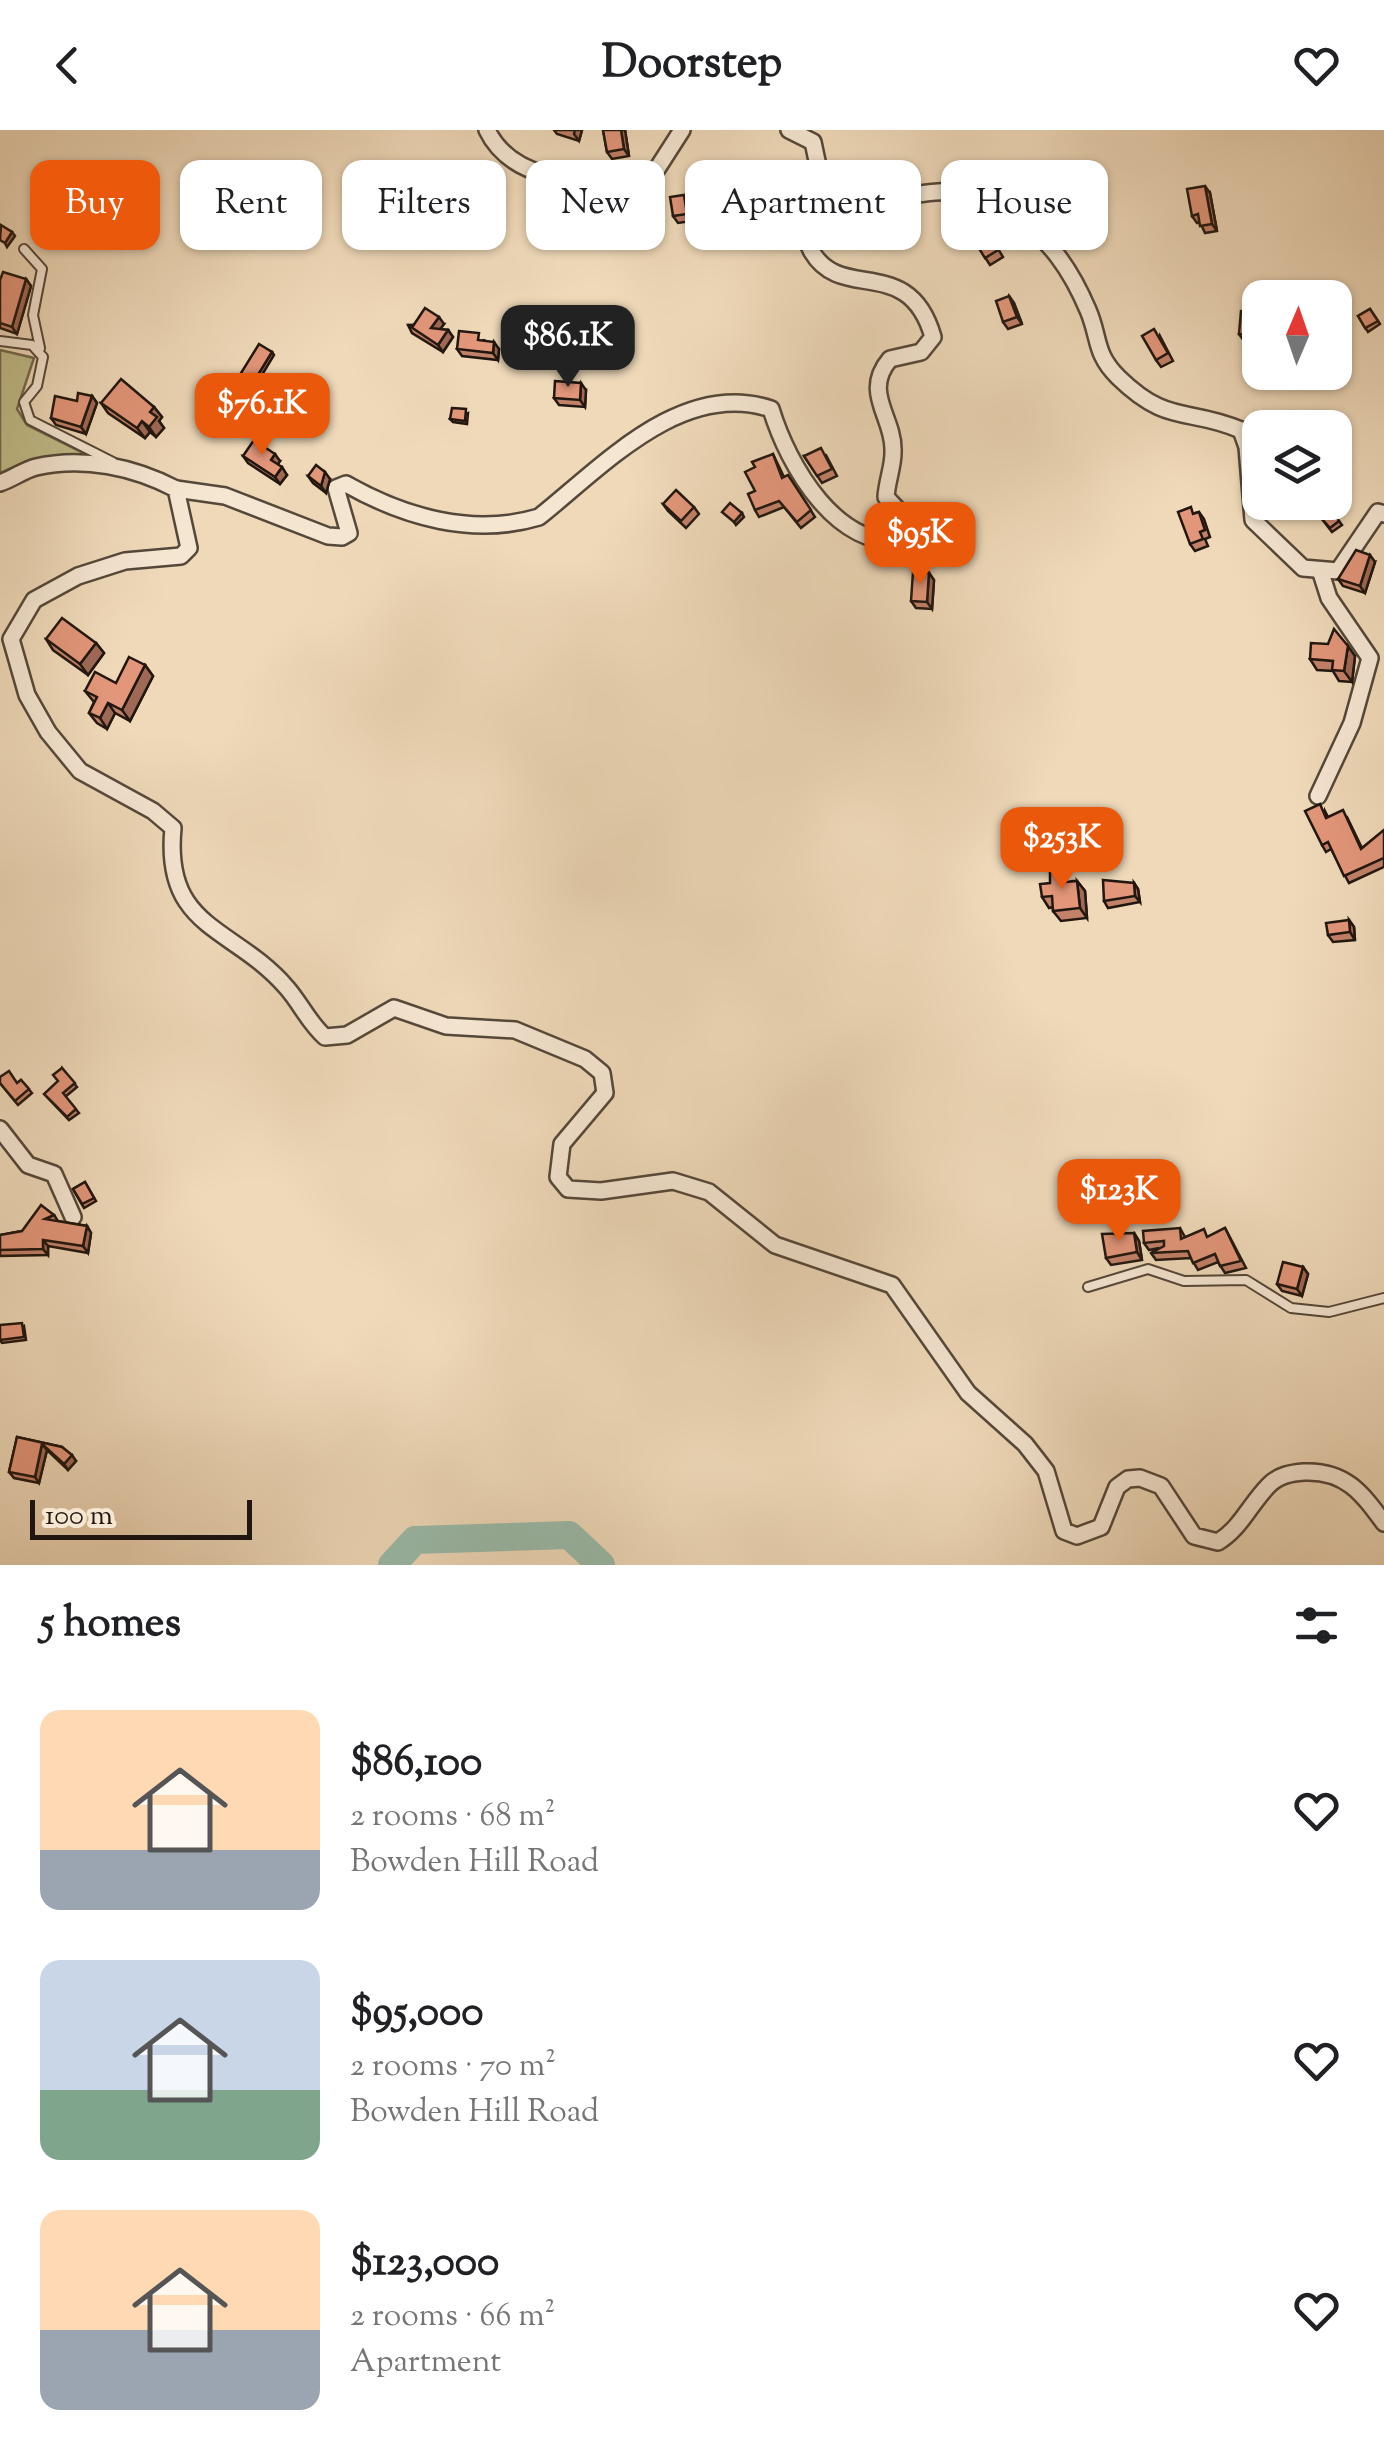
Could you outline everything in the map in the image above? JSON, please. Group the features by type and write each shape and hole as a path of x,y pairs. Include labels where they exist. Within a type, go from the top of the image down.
{"street":[{"path":"487,130 508,154 545,176 648,183 682,130"},
{"path":"790,130 813,142 817,160"},
{"path":"921,197 968,192 1042,234 1058,254 1088,311 1099,356 1152,406 1172,415 1222,422 1240,430 1247,448 1253,520 1304,568 1321,573 1338,571 1346,564 1368,522 1378,512 1384,514"},
{"path":"0,484 34,467 84,462 126,469 176,489 254,504 328,536 342,538 349,533 336,488 346,484 395,510 483,528 539,517 674,415 756,404 771,410 787,459 843,524 892,542 907,540 912,525 886,496 894,444 877,399 878,382 890,359 920,352 933,338 915,300 902,287 830,270 812,250"},
{"path":"176,489 189,548 181,556 125,561 78,576 34,600 11,639 15,661 48,732 80,771 154,811 173,828 170,862 177,892 220,934 286,986 325,1038 348,1035 394,1008 446,1026 514,1030 585,1058 602,1073 606,1093 562,1144 558,1177 568,1189 601,1191 673,1181 709,1192 775,1245 892,1285 968,1393 1026,1444 1046,1471 1064,1531 1077,1536 1100,1527 1117,1488 1128,1479 1140,1478 1161,1486 1194,1536 1218,1542 1232,1534 1272,1482 1307,1472 1342,1477 1384,1524"},
{"path":"1318,796 1358,708 1370,658 1329,598 1321,573"},
{"path":"0,1129 28,1165 54,1174 73,1217"}],"lane":[{"path":"24,249 42,269 33,316"},
{"path":"31,297 43,367 37,386 24,402 30,420 126,469"},
{"path":"0,342 40,348"},
{"path":"1088,1287 1148,1269 1184,1281 1246,1280 1291,1308 1329,1312 1384,1298"}],"shaded area":[{"path":"0,350 34,358 17,409 27,425 93,458 23,463 0,473"}],"building":[{"path":"603,130 621,130 624,149 607,152"},
{"path":"1205,186 1212,224 1200,226 1198,214 1192,216 1187,189"},
{"path":"684,195 685,214 673,216 670,197"},
{"path":"1,225 12,232 5,243 0,240"},
{"path":"980,250 998,250 985,258"},
{"path":"3,272 26,279 12,327 0,323"},
{"path":"1009,296 1017,317 1003,322 996,301"},
{"path":"425,308 439,317 431,328 448,330 438,345 408,325 413,326"},
{"path":"1370,309 1378,321 1365,328 1358,316"},
{"path":"1154,329 1168,353 1156,360 1142,336"},
{"path":"459,331 479,333 478,340 494,342 493,353 457,349"},
{"path":"259,344 272,352 254,381 241,373"},
{"path":"121,379 154,407 150,412 157,417 149,427 142,421 137,428 101,403"},
{"path":"555,381 581,383 580,400 554,398"},
{"path":"78,393 92,396 81,427 51,418 55,396 77,401"},
{"path":"452,408 466,409 465,421 450,419"},
{"path":"254,440 275,454 271,460 282,467 275,477 243,456"},
{"path":"821,448 832,469 817,476 804,456"},
{"path":"773,454 782,478 788,475 811,510 797,522 779,501 755,510 748,494 755,491 745,472 755,467 752,462"},
{"path":"316,465 325,472 321,486 308,476"},
{"path":"676,490 694,507 681,521 663,504"},
{"path":"730,503 742,513 734,522 722,512"},
{"path":"1191,507 1193,514 1199,512 1205,530 1200,532 1203,539 1190,544 1178,512"},
{"path":"1323,520 1338,520 1339,521 1330,528"},
{"path":"1356,550 1370,555 1360,586 1338,579"},
{"path":"913,572 929,573 927,602 911,601"},
{"path":"62,618 96,643 80,664 46,639"},
{"path":"1334,629 1348,646 1344,671 1332,670 1333,661 1310,659 1311,643 1328,644"},
{"path":"129,657 145,665 122,710 108,703 100,718 89,713 97,697 85,691 95,672 116,683"},
{"path":"1320,804 1326,818 1343,810 1361,849 1384,830 1384,858 1344,876 1328,842 1322,845 1305,811"},
{"path":"1065,871 1066,882 1077,881 1080,908 1053,911 1052,896 1042,897 1040,884 1050,883 1050,873"},
{"path":"1103,880 1134,883 1135,896 1104,901"},
{"path":"1349,920 1350,932 1328,935 1326,923"},
{"path":"62,1068 75,1083 63,1093 76,1109 67,1117 44,1094 58,1081 53,1075"},
{"path":"9,1071 17,1083 21,1080 29,1089 15,1101 0,1083 0,1077"},
{"path":"85,1182 94,1198 82,1204 73,1189"},
{"path":"41,1205 54,1215 45,1219 87,1226 83,1246 43,1240 43,1249 0,1250 0,1235 22,1231"},
{"path":"1180,1228 1181,1239 1204,1229 1207,1237 1225,1228 1241,1261 1220,1266 1215,1254 1193,1263 1188,1251 1151,1253 1164,1246 1164,1241 1144,1243 1143,1231"},
{"path":"1134,1233 1137,1252 1106,1258 1102,1234"},
{"path":"1283,1262 1303,1267 1297,1289 1277,1284"},
{"path":"22,1323 24,1337 0,1340 0,1325"},
{"path":"17,1437 62,1447 72,1455 64,1464 42,1444 35,1477 9,1472"}],"waterway":[{"path":"392,1565 415,1540 569,1535 601,1565"}]}
